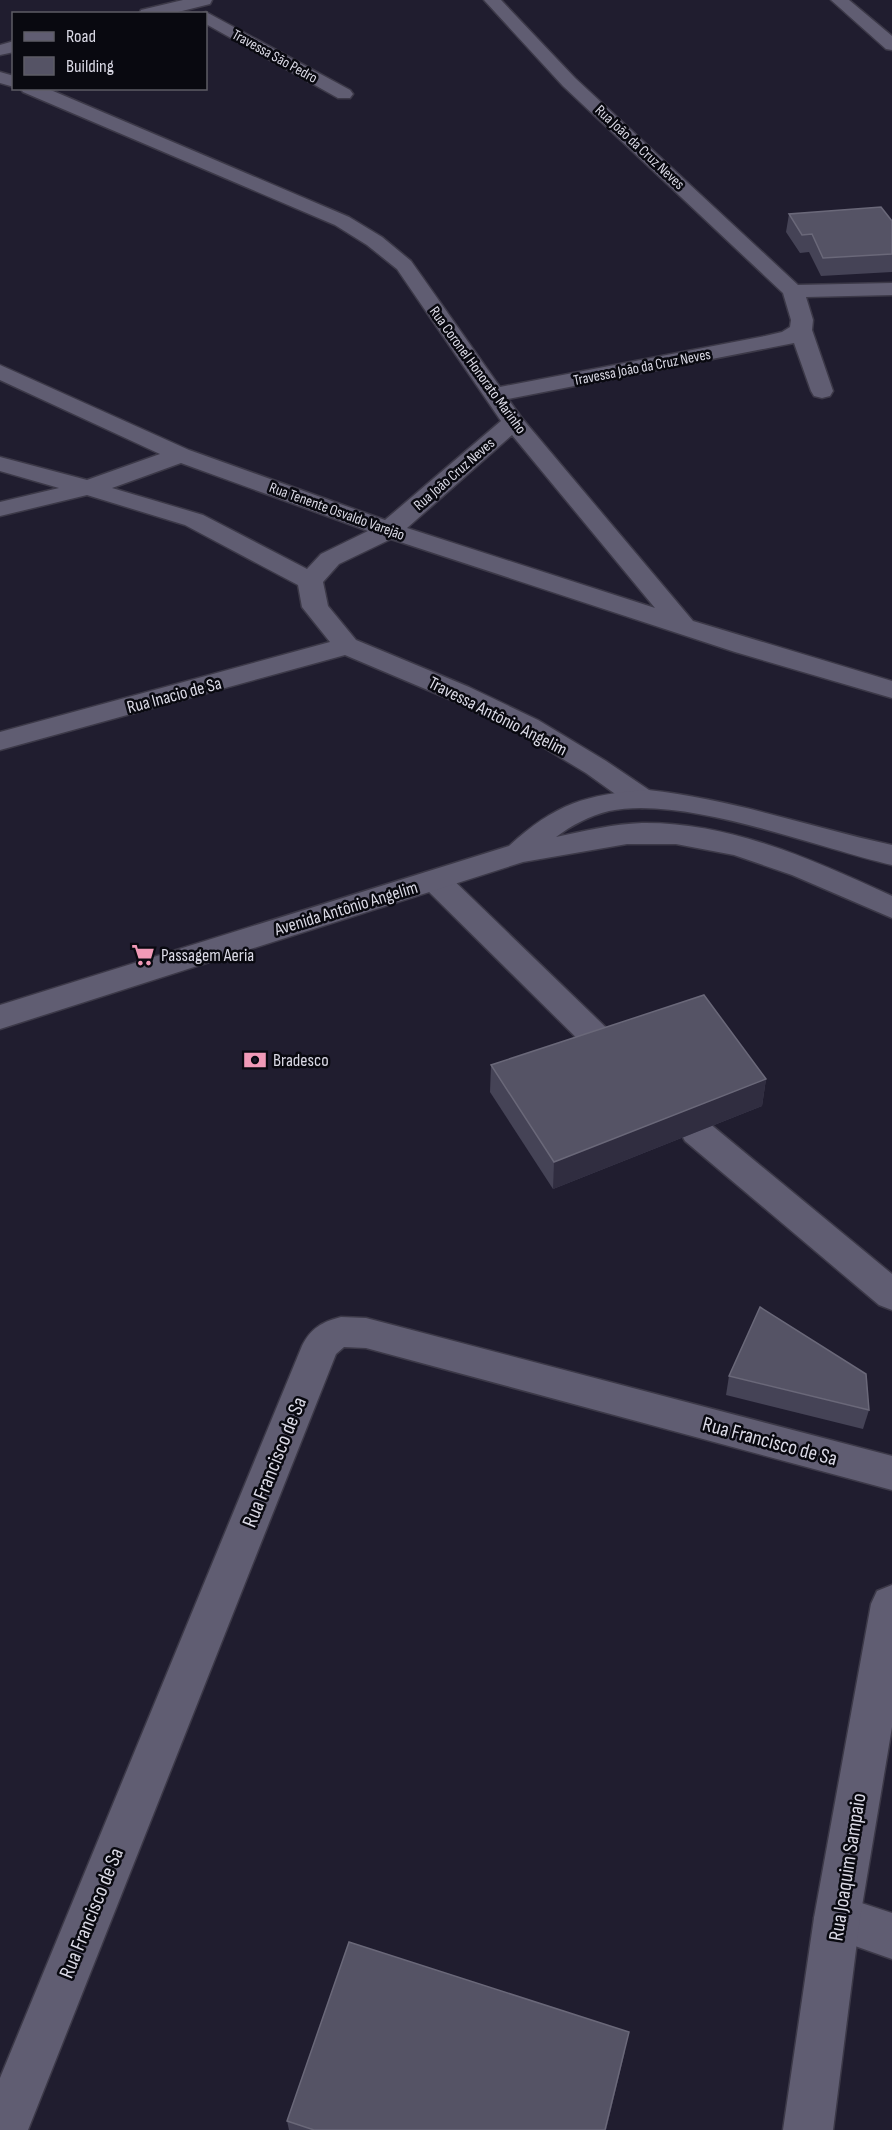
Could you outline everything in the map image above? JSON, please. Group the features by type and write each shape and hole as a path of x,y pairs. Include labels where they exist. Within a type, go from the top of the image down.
{"street":[{"path":"154,12 204,0"},
{"name":"Rua João da Cruz Neves","path":"492,0 569,82 793,291"},
{"path":"839,0 892,45"},
{"path":"184,4 197,12"},
{"name":"Travessa São Pedro","path":"207,17 344,94"},
{"name":"Rua Coronel Honorato Marinho","path":"34,90 342,221 372,238 404,265 513,422 683,625"},
{"path":"822,391 796,333 802,320 793,291 892,289"},
{"name":"Travessa João da Cruz Neves","path":"493,395 796,333"},
{"name":"Rua Tenente Osvaldo Varejão","path":"0,372 181,455 389,530 683,625"},
{"name":"Rua João Cruz Neves","path":"310,581 330,559 389,530 513,422"},
{"path":"0,509 88,488 181,455"},
{"path":"0,464 194,520 310,581 315,607 348,646"},
{"path":"683,625 744,646 892,690"},
{"name":"Rua Inacio de Sa","path":"0,741 348,646"},
{"name":"Travessa Antônio Angelim","path":"348,646 459,693 528,726 596,766 642,799"},
{"path":"520,853 550,826 576,811 603,803 642,799 716,809 860,849 892,855"},
{"path":"520,853 590,839 643,833 691,836 805,868 892,908"},
{"name":"Avenida Antônio Angelim","path":"0,1017 520,853"},
{"path":"435,880 611,1052"},
{"path":"697,1132 892,1295"},
{"name":"Rua Francisco de Sa","path":"3,2130 316,1357 327,1337 337,1332 366,1333 892,1473"},
{"name":"Rua Joaquim Sampaio","path":"808,2130 837,1918 892,1604"},
{"path":"837,1918 892,1936"}],"building":[{"path":"881,207 892,221 892,254 823,258 812,234 802,235 789,214"},
{"path":"704,995 766,1079 554,1162 491,1065"},
{"path":"760,1307 866,1374 869,1410 729,1376"},
{"path":"349,1942 629,2032 605,2130 314,2130 287,2121"}],"place":[{"name":"Passagem Aeria","path":"143,955"},
{"name":"Bradesco","path":"255,1060"}]}
